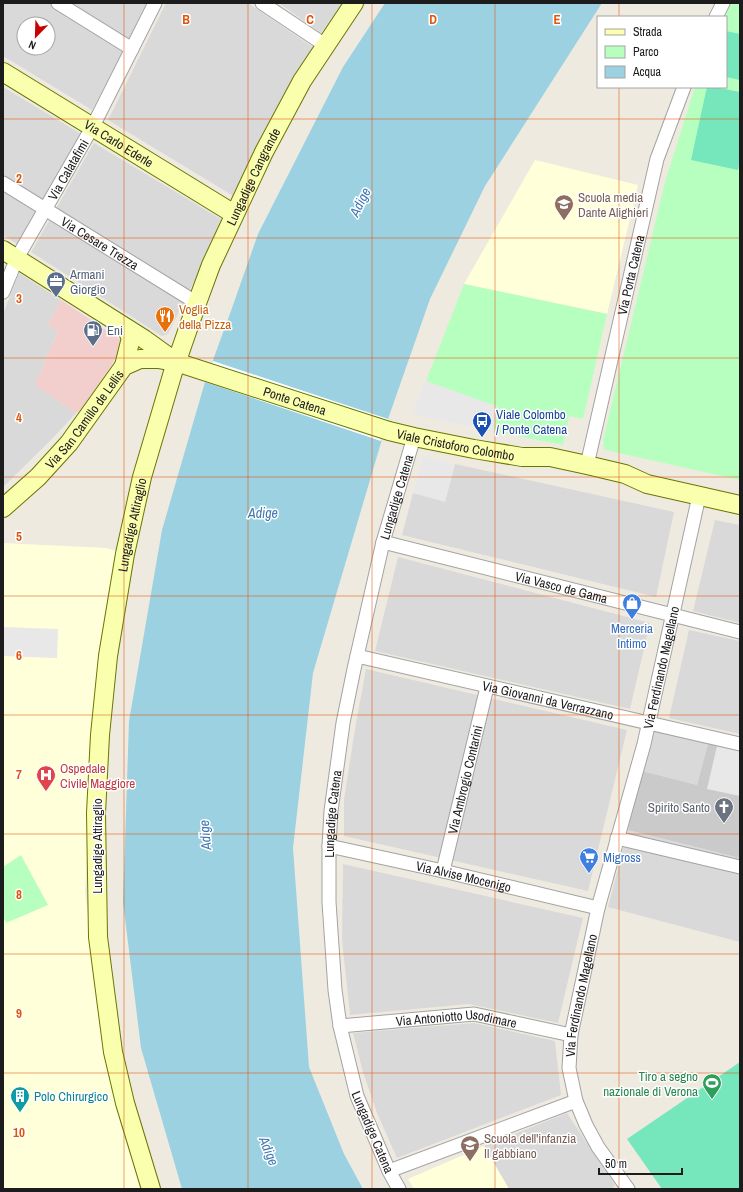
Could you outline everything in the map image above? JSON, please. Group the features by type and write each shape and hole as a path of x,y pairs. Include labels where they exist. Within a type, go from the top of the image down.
{"street":[{"path":"58,3 132,49"},
{"name":"Via Calatafimi","path":"3,292 10,254 45,210 93,126 155,3"},
{"path":"262,3 325,45"},
{"name":"Lungadige Cangrande","path":"176,362 211,265 264,152 302,81 354,3"},
{"path":"716,16 723,3"},
{"name":"Via Carlo Ederle","path":"3,72 234,214"},
{"name":"Via Porta Catena","path":"587,465 657,159 684,88"},
{"name":"Via Cesare Trezza","path":"3,183 197,303"},
{"path":"10,254 126,328 176,362"},
{"path":"124,366 131,338 126,328"},
{"name":"Via San Camillo de Lellis","path":"3,508 38,477 69,443 124,366 140,359 158,359 176,362"},
{"name":"Ponte Catena","path":"176,362 389,431"},
{"name":"Lungadige Attiraglio","path":"151,1189 125,1103 110,1036 98,938 96,813 100,736 108,656 124,554 142,477 176,362"},
{"name":"Viale Cristoforo Colombo","path":"389,431 522,457 550,457 625,474 647,484 740,505"},
{"name":"Lungadige Catena","path":"399,1189 389,1171 357,1096 340,1026 335,990 329,902 329,846 331,811 343,723 383,542 414,437"},
{"name":"Viale Cristoforo Colombo","path":"522,457 546,468 623,486 647,484"},
{"name":"Via Ferdinando Magellano","path":"628,1189 598,1147 576,1101 569,1068 571,1035 598,908 648,724 699,496"},
{"name":"Via Vasco de Gama","path":"383,542 740,632"},
{"name":"Via Giovanni da Verrazzano","path":"357,656 740,744"},
{"name":"Via Ambrogio Contarini","path":"443,871 487,687"},
{"path":"617,838 740,867"},
{"name":"Via Alvise Mocenigo","path":"329,846 443,871 598,908"},
{"name":"Via Antoniotto Usodimare","path":"340,1026 474,1014 571,1035"},
{"path":"389,1171 576,1101"}],"shaded area":[{"path":"3,3 148,3 92,110 3,56"},
{"path":"166,3 248,3 314,48 235,197 108,120"},
{"path":"279,3 342,3 321,33"},
{"path":"3,87 81,134 17,244 3,235"},
{"path":"94,143 224,221 168,334 162,336 31,252"},
{"name":"Scuola media Dante Alighieri","path":"535,160 638,185 607,314 464,284"},
{"path":"19,273 61,300 48,324 58,331 35,385 76,413 3,487 3,314"},
{"path":"61,300 124,342 111,366 83,408 76,413 35,385 58,331 48,324"},
{"path":"426,381 498,407 493,431 412,414"},
{"path":"423,456 455,464 445,502 413,493"},
{"path":"455,464 674,512 656,597 402,535 413,493 445,501"},
{"path":"715,520 740,525 740,623 693,611"},
{"name":"Ospedale Civile Maggiore","path":"3,543 106,548 120,552 95,693 85,892 100,1012 121,1126 144,1189 3,1189"},
{"path":"398,557 650,623 630,709 375,651"},
{"path":"3,627 58,629 57,658 3,656"},
{"path":"689,630 740,641 740,734 669,718"},
{"path":"366,669 627,730 588,891 344,836 344,799"},
{"path":"652,731 708,744 697,785 642,771"},
{"path":"708,744 740,751 740,858 628,830 642,771 697,785"},
{"path":"717,746 740,751 740,796 707,789"},
{"path":"628,830 740,858 740,942 608,907"},
{"path":"343,864 583,918 558,1023 469,1004 350,1015 342,940"},
{"path":"474,1023 555,1041 561,1095 397,1158 377,1113 363,1072 353,1033"},
{"path":"567,1113 615,1185 611,1189 509,1189 484,1146"},
{"name":"Scuola dell'infanzia Il gabbiano","path":"484,1146 509,1189 414,1189 408,1179"}],"green space":[{"path":"728,3 740,3 740,480 610,451 604,449 603,441 665,182 695,88 727,88 727,16 722,16"},
{"path":"727,31 740,34 740,80 727,77"},
{"path":"707,88 719,88 740,92 740,161 738,170 691,160"},
{"path":"464,284 607,314 583,419 569,416 563,445 493,431 498,407 426,381"},
{"path":"21,855 48,905 6,923 3,916 3,867"},
{"name":"Tiro a segno nazionale di Verona","path":"740,1062 740,1189 662,1189 627,1139"}],"water":[{"name":"Adige","path":"385,3 602,3 485,186 430,299 388,419 313,673 293,848 309,1067 344,1154 363,1189 182,1189 141,1048 123,902 129,721 162,530 205,382 258,234 343,67"}],"pier":[{"path":"213,361 388,419 381,441 205,382"}],"place":[{"name":"Scuola media Dante Alighieri","path":"564,221"},
{"name":"Armani Giorgio","path":"56,298"},
{"name":"Voglia della Pizza","path":"165,333"},
{"name":"Eni","path":"93,347"},
{"name":"Viale Colombo / Ponte Catena","path":"482,438"},
{"name":"Merceria Intimo","path":"632,620"},
{"name":"Ospedale Civile Maggiore","path":"46,792"},
{"name":"Spirito Santo","path":"724,824"},
{"name":"Migross","path":"589,874"},
{"name":"Tiro a segno nazionale di Verona","path":"712,1100"},
{"name":"Polo Chirurgico","path":"20,1113"},
{"name":"Scuola dell'infanzia Il gabbiano","path":"470,1162"}]}
